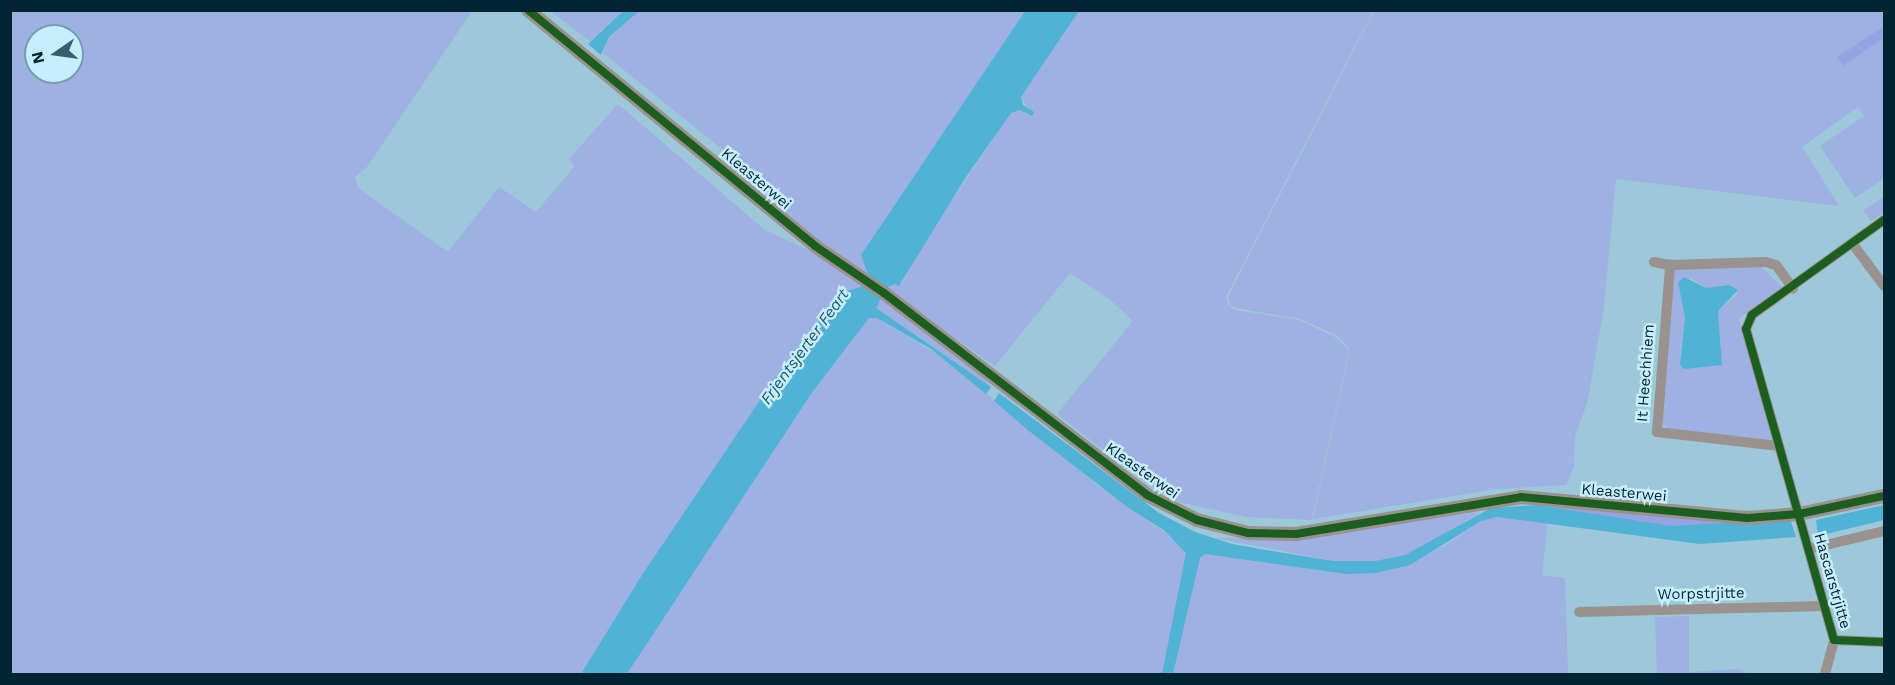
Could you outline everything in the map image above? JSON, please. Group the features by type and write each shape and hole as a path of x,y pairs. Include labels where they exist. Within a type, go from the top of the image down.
{"street":[{"name":"Kleasterwei","path":"528,10 799,234 884,293 1147,495 1218,527 1296,534 1521,497 1747,518 1800,514 1884,496"},
{"name":"Hascarstrjitte","path":"1884,220 1793,288 1752,315 1746,329 1834,640 1884,642"},
{"path":"1852,243 1884,286"},
{"path":"1654,262 1670,266 1766,262 1776,265 1793,288"},
{"name":"It Heechhiem","path":"1670,266 1657,432 1779,446"},
{"name":"Hascarstrjitte","path":"1809,549 1884,531"},
{"name":"Worpstrjitte","path":"1579,612 1824,606"},
{"path":"1825,675 1834,640"}],"shaded area":[{"path":"10,11 472,11 367,167 355,177 358,188 448,252 499,187 536,212 575,166 569,159 618,104 765,230 815,253 863,286 805,337 779,372 581,674 11,674"},
{"path":"550,11 623,11 590,41"},
{"path":"639,11 1025,11 861,255 869,277 779,212 786,201 603,53 609,37"},
{"path":"1079,11 1373,11 1226,297 1229,307 1235,310 1299,320 1335,337 1349,350 1312,520 1246,517 1179,502 1151,487 1057,414 1133,321 1108,298 1070,273 995,366 885,289 895,284 899,286 904,280 919,250 1011,112 1020,110 1032,115 1021,97"},
{"path":"1374,11 1884,11 1884,26 1837,57 1843,66 1884,38 1884,178 1855,198 1820,146 1864,116 1858,107 1802,147 1839,206 1616,179 1604,307 1587,404 1575,435 1574,467 1566,485 1497,489 1313,519 1350,349 1336,335 1300,319 1236,308 1230,306 1228,297"},
{"path":"1884,26 1884,38 1843,66 1837,57"},
{"path":"1884,197 1884,212 1871,221 1863,210"},
{"path":"1678,266 1761,267 1782,287 1739,318 1772,440 1668,429 1662,423 1670,277","holes":["1690,278 1706,288 1729,285 1737,294 1718,311 1722,365 1680,358 1685,317 1678,283"]},
{"path":"879,297 981,374 991,387 876,308"},
{"path":"869,318 877,318 945,359 1096,484 1180,543 1186,553 1185,567 1162,674 627,674 811,394"},
{"path":"1537,505 1734,524 1671,526 1627,522"},
{"path":"1481,512 1405,555 1375,561 1334,561 1214,538 1259,538"},
{"path":"1497,517 1548,521 1542,575 1565,578 1568,674 1173,674 1200,557 1205,554 1346,574 1443,547 1481,521"},
{"path":"1689,616 1689,672 1739,669 1748,674 1657,674 1655,617"}],"water":[{"path":"623,11 639,11 609,37 601,55 588,44"},
{"name":"Frjentsjerter Feart","path":"1025,11 1079,11 1021,97 1023,105 1034,112 1032,116 1020,110 1011,113 966,177 899,286 895,284 886,288 876,308 991,387 986,394 931,349 877,318 869,318 811,394 627,674 581,674 642,575 779,372 839,294 863,286 869,277 861,255"},
{"path":"1684,277 1706,288 1729,285 1738,290 1718,311 1722,365 1684,369 1680,365 1685,317 1678,283"},
{"path":"999,393 1159,513 1195,532 1232,544 1334,561 1375,561 1405,555 1491,508 1537,505 1671,526 1790,519 1796,537 1700,544 1497,517 1481,521 1410,565 1376,573 1346,574 1205,554 1200,558 1173,674 1162,674 1186,553 1165,531 1126,506 1029,431 994,401"},
{"path":"1884,505 1884,520 1818,536 1816,520"}],"cycle path":[{"path":"528,10 815,246 884,293 1147,495 1197,520 1248,533 1296,534 1521,497 1747,518 1799,514 1884,496"},
{"path":"1884,220 1752,315 1746,329 1834,640 1884,642"}]}
